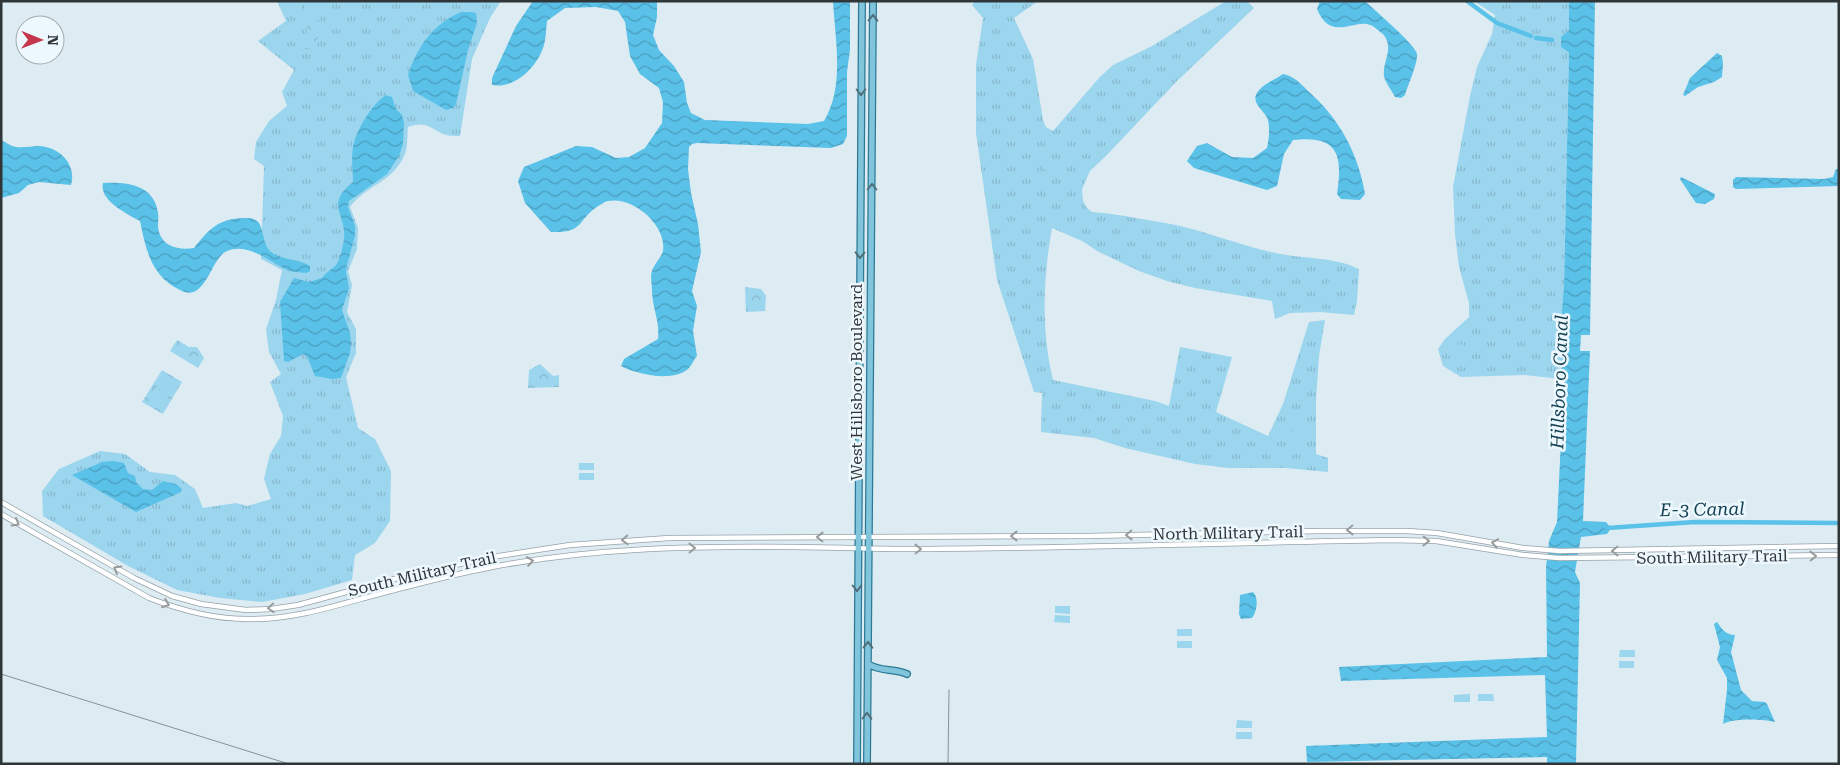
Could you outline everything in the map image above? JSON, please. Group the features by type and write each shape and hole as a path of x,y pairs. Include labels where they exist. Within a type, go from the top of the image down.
{"main road":[{"name":"West Hillsboro Boulevard","path":"857,764 862,1"},
{"name":"West Hillsboro Boulevard","path":"867,764 873,1"},
{"path":"860,221 865,232 871,236"},
{"path":"860,239 871,248"},
{"path":"868,664 879,670 900,671 907,674"}],"street":[{"name":"South Military Trail","path":"1,502 154,589 201,604 246,610 298,605 458,564 570,545 670,538 869,537"},
{"name":"South Military Trail","path":"1,514 149,598 169,606 200,614 246,620 292,616 459,574 571,555 667,548 791,546 869,548"},
{"name":"North Military Trail","path":"869,537 1407,531 1437,533 1544,550 1586,552"},
{"name":"North Military Trail","path":"869,548 1091,547 1390,540 1436,541 1544,557 1586,558"},
{"name":"South Military Trail","path":"1586,552 1839,546"},
{"name":"South Military Trail","path":"1586,558 1839,556"}],"green space":[{"path":"277,1 501,1 490,18 472,59 460,136 445,135 423,125 408,127 406,151 400,164 386,178 357,199 350,207 358,228 357,249 348,271 352,285 347,312 356,329 356,353 346,377 358,428 375,439 391,471 390,521 375,543 355,555 352,580 305,594 262,602 220,598 177,590 128,566 43,516 42,491 59,469 100,451 125,454 150,472 175,475 195,489 203,508 236,503 247,506 271,499 264,479 270,454 281,436 283,416 270,382 281,374 269,352 266,329 276,300 282,270 261,259 264,166 254,159 256,142 269,121 287,106 282,92 294,70 258,41 286,21"},
{"path":"975,1 1038,1 1014,18 1033,59 1043,120 1046,127 1053,131 1099,78 1113,65 1152,46 1226,1 1247,1 1254,8 1177,81 1090,171 1082,189 1083,201 1092,212 1176,225 1267,251 1290,256 1330,260 1350,265 1359,269 1354,315 1320,312 1290,313 1275,319 1272,301 1195,288 1167,281 1139,271 1099,252 1082,241 1052,228 1045,285 1045,323 1049,361 1053,380 1155,401 1169,406 1180,347 1232,357 1216,412 1268,436 1283,404 1309,322 1325,320 1319,356 1316,400 1316,454 1328,458 1328,472 1286,468 1229,468 1195,464 1125,448 1094,438 1041,432 1042,393 1034,392 997,280 976,133 976,65 983,18 972,5"},
{"path":"1474,1 1569,1 1569,30 1561,37 1561,47 1569,53 1564,285 1560,334 1568,334 1567,351 1562,351 1561,379 1525,375 1461,377 1443,366 1438,349 1445,339 1469,317 1469,303 1459,267 1455,234 1453,187 1477,67 1492,34 1495,15"},
{"path":"305,3 321,3 321,10 305,10"},
{"path":"1506,9 1518,12 1520,14 1519,19 1506,18 1503,13"},
{"path":"305,12 321,13 321,20 305,20"},
{"path":"307,26 319,26 317,50 305,49"},
{"path":"998,44 1003,44 1008,50 1011,55 1011,63 1008,63 997,49"},
{"path":"1516,58 1519,60 1519,66 1510,75 1506,74 1503,65 1508,60"},
{"path":"1053,160 1058,161 1059,166 1055,172 1050,173 1043,168 1043,165"},
{"path":"1335,276 1339,279 1339,285 1335,291 1327,292 1326,287"},
{"path":"745,287 761,289 766,296 765,311 746,312"},
{"path":"1525,298 1528,300 1532,312 1528,317 1524,314 1521,307 1521,301"},
{"path":"177,340 189,347 197,347 204,358 198,368 170,351"},
{"path":"1461,344 1467,350 1454,358 1450,358 1449,352 1451,347"},
{"path":"540,364 553,376 559,375 559,387 528,388 529,370"},
{"path":"162,370 182,382 163,414 142,402"},
{"path":"164,373 177,381 174,387 161,379"},
{"path":"160,381 173,389 169,395 156,387"},
{"path":"155,389 168,397 165,403 151,395"},
{"path":"150,396 164,404 160,410 147,402"},
{"path":"1070,398 1075,399 1081,406 1081,414 1076,414 1070,409 1066,402"},
{"path":"1297,425 1301,425 1302,433 1300,439 1294,444 1291,441 1291,433"},
{"path":"579,463 594,463 594,470 579,470"},
{"path":"579,473 594,473 594,480 579,480"},
{"path":"1055,606 1070,606 1070,614 1055,613"},
{"path":"1055,615 1070,616 1070,623 1054,622"},
{"path":"1177,629 1192,629 1192,636 1177,636"},
{"path":"1177,641 1192,641 1192,648 1177,648"},
{"path":"1620,650 1635,650 1635,657 1619,657"},
{"path":"1619,661 1634,661 1634,668 1619,668"},
{"path":"1470,694 1470,702 1454,702 1454,695"},
{"path":"1478,694 1493,694 1494,701 1478,701"},
{"path":"1237,720 1252,721 1252,728 1236,728"},
{"path":"1236,732 1252,732 1252,739 1236,739"}],"water":[{"path":"533,1 657,1 657,17 653,35 659,50 674,66 684,82 687,103 691,113 705,120 808,124 824,121 835,93 837,47 833,1 850,1 847,136 843,144 831,148 697,143 689,147 688,169 701,252 692,291 697,306 693,331 697,356 688,369 682,373 655,376 621,366 624,359 658,339 651,275 663,251 663,241 654,222 646,214 628,203 608,201 591,211 575,228 562,232 551,232 525,203 518,181 524,167 576,146 592,147 616,158 629,157 645,148 662,123 663,102 659,88 640,74 630,56 625,22 618,11 596,7 565,8 547,21 544,45 537,61 531,68 517,80 501,85 492,85 492,78 516,26"},
{"path":"1320,1 1365,1 1415,49 1417,58 1405,95 1401,98 1395,97 1384,76 1388,44 1383,34 1372,26 1364,24 1343,27 1329,25 1317,9"},
{"name":"Hillsboro Canal","path":"1569,1 1595,1 1590,335 1581,335 1580,351 1590,351 1583,521 1606,522 1611,528 1607,534 1581,537 1575,572 1580,583 1576,764 1547,764 1547,757 1307,762 1306,746 1547,737 1545,675 1341,681 1339,667 1547,657 1546,567 1549,541 1557,522 1562,420 1566,416 1567,385 1561,379 1562,351 1567,351 1568,335 1560,334 1564,285 1569,53 1561,47 1561,37 1569,30"},
{"path":"461,12 476,13 477,23 468,50 456,104 453,108 446,110 413,91 408,75 416,55 427,38 442,23"},
{"path":"1717,53 1722,56 1722,77 1714,82 1698,87 1685,96 1683,95 1690,78"},
{"path":"1283,74 1290,76 1319,101 1346,137 1358,164 1362,179 1365,194 1360,200 1341,199 1337,194 1339,180 1338,158 1328,144 1320,141 1308,139 1293,140 1284,154 1277,186 1267,190 1194,168 1187,161 1197,146 1207,143 1232,157 1253,158 1267,148 1268,120 1255,98 1262,87"},
{"path":"386,95 392,97 396,109 402,115 404,123 403,144 399,156 387,174 349,201 348,207 355,226 355,236 346,272 349,288 342,310 350,333 350,353 341,378 332,379 315,376 307,356 303,354 288,362 284,361 280,302 294,278 309,282 322,278 336,265 344,239 343,223 338,204 344,190 353,182 352,156 355,140 361,125 370,111"},
{"path":"1,140 15,147 39,146 54,150 65,158 69,164 72,178 71,185 39,182 28,185 19,193 1,198"},
{"path":"1836,169 1839,169 1839,186 1736,189 1733,187 1733,180 1736,177 1824,179 1833,177"},
{"path":"1681,177 1715,194 1714,199 1705,204 1696,203 1680,179"},
{"path":"103,183 129,184 145,190 155,203 161,237 173,247 183,249 194,248 210,230 221,222 251,218 259,223 266,245 270,251 279,256 305,263 310,266 310,271 306,273 287,270 251,251 235,249 227,251 219,258 197,290 191,293 182,291 170,284 156,270 148,252 140,221 122,211 105,196"},
{"path":"102,462 124,463 128,473 135,476 136,482 143,489 152,490 163,481 176,484 182,489 181,492 136,512 72,475"},
{"path":"1253,592 1257,601 1254,615 1252,618 1241,619 1239,614 1240,595"},
{"path":"1717,622 1727,633 1735,635 1731,652 1741,690 1752,701 1765,702 1775,722 1749,720 1723,724 1727,678 1717,660 1720,647 1714,624"}],"waterway":[{"path":"1467,1 1497,23 1531,36"},
{"path":"1536,38 1552,40"},
{"name":"E-3 Canal","path":"1607,528 1695,522 1839,523"}],"railway":[{"path":"1,674 289,764"},
{"path":"948,764 949,690"}]}
